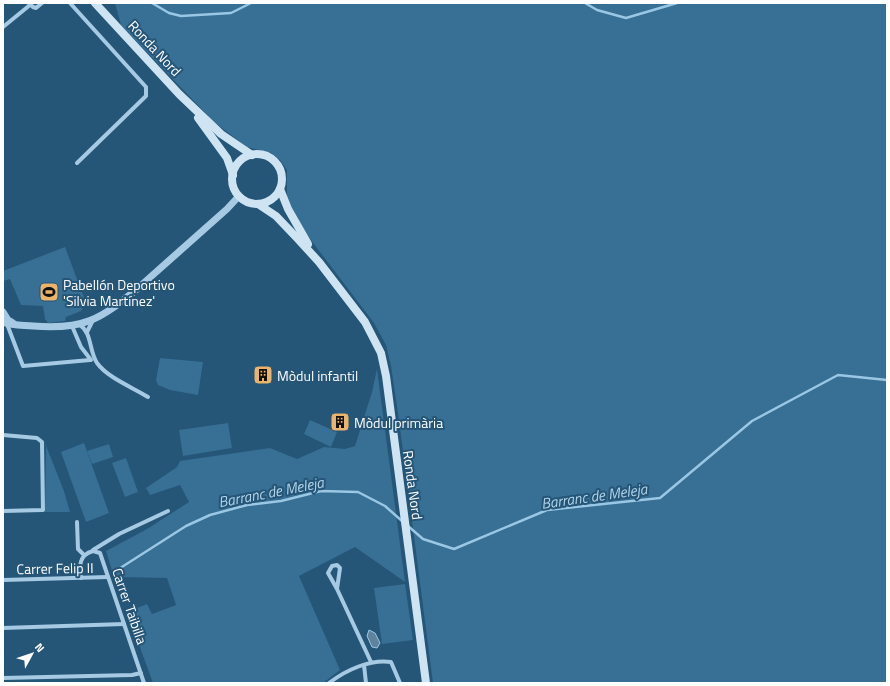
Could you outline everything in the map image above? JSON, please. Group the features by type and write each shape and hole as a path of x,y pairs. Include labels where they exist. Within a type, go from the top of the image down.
{"main road":[{"name":"Ronda Nord","path":"95,3 179,94 221,134 252,155"},
{"name":"Ronda Nord","path":"179,94 215,140 227,158 233,175"},
{"path":"252,155 267,156 279,166 282,181 280,189 272,200 258,204 251,204 239,196 234,189 233,175 239,162 252,155"},
{"name":"Ronda Nord","path":"280,189 298,228 318,262"},
{"name":"Ronda Nord","path":"258,204 276,216 318,262 365,322 377,344 384,365 426,683"}],"street":[{"path":"3,27 29,4 36,8 42,3"},
{"path":"70,3 148,91 146,96 77,163"},
{"path":"5,322 16,325 46,327 76,326 93,320 123,301 239,196"},
{"path":"3,312 8,320 16,325"},
{"path":"93,320 87,332 90,346 96,361 113,376 148,397"},
{"path":"5,322 10,329 23,366 90,360 96,361"},
{"path":"76,326 87,332"},
{"path":"76,326 80,347 90,360"},
{"path":"3,435 36,437 41,440 43,510 3,511"},
{"name":"Carrer Felip II","path":"93,551 119,534 168,511"},
{"path":"77,522 78,549 84,555"},
{"name":"Carrer Felip II","path":"101,545 101,554"},
{"path":"81,578 80,564 84,555 93,551"},
{"name":"Carrer Taibilla","path":"93,551 101,554 144,683"},
{"path":"337,588 340,568 337,565 332,566 328,573 337,588 371,662"},
{"name":"Carrer Felip II","path":"3,580 108,577"},
{"path":"3,628 124,624"},
{"path":"329,683 339,675 371,662 391,662 400,683"},
{"path":"364,665 366,683"},
{"path":"3,683 3,678 132,675 141,673"}],"shaded area":[{"path":"115,3 887,3 887,683 433,683 398,413 391,366 386,345 374,323 304,231 287,199 287,170 280,160 271,153 247,147 214,122 121,25"},
{"name":"Pabellón Deportivo 'Silvia Martínez'","path":"65,247 86,303 81,311 66,317 65,321 48,323 45,319 43,306 21,305 10,279 3,281 3,271"},
{"path":"160,358 203,362 198,395 170,390 158,385 156,380"},
{"path":"377,369 405,582 355,547 299,576 340,670 323,683 153,683 127,612 147,604 152,614 176,605 167,578 114,577 106,551 147,529 189,502 180,485 150,495 146,488 177,467 180,461 270,448 297,459 324,447 345,449 355,446 372,392"},
{"path":"310,420 337,432 331,447 304,434"},
{"path":"228,423 232,448 183,456 179,430"},
{"path":"43,438 64,491 70,512 45,512 46,447"},
{"path":"84,443 109,513 86,522 61,452"},
{"path":"109,444 113,457 92,464 87,451"},
{"path":"126,458 138,492 125,497 112,463"},
{"path":"405,584 413,640 382,644 374,588"},
{"path":"369,630 375,633 380,643 377,648 372,647 367,636"}],"waterway":[{"path":"152,3 169,13 181,16 231,13 251,3"},
{"path":"585,3 597,10 626,18 677,3"},
{"name":"Barranc de Meleja","path":"408,526 423,539 454,549 547,510 660,498 752,421 838,375 887,380"},
{"name":"Barranc de Meleja","path":"114,572 186,526 210,515 247,505 281,501 321,491 358,492 385,506 402,521"}],"place":[{"name":"Pabellón Deportivo 'Silvia Martínez'","path":"49,292"},
{"name":"Mòdul infantil","path":"263,375"},
{"name":"Mòdul primària","path":"340,422"}]}
